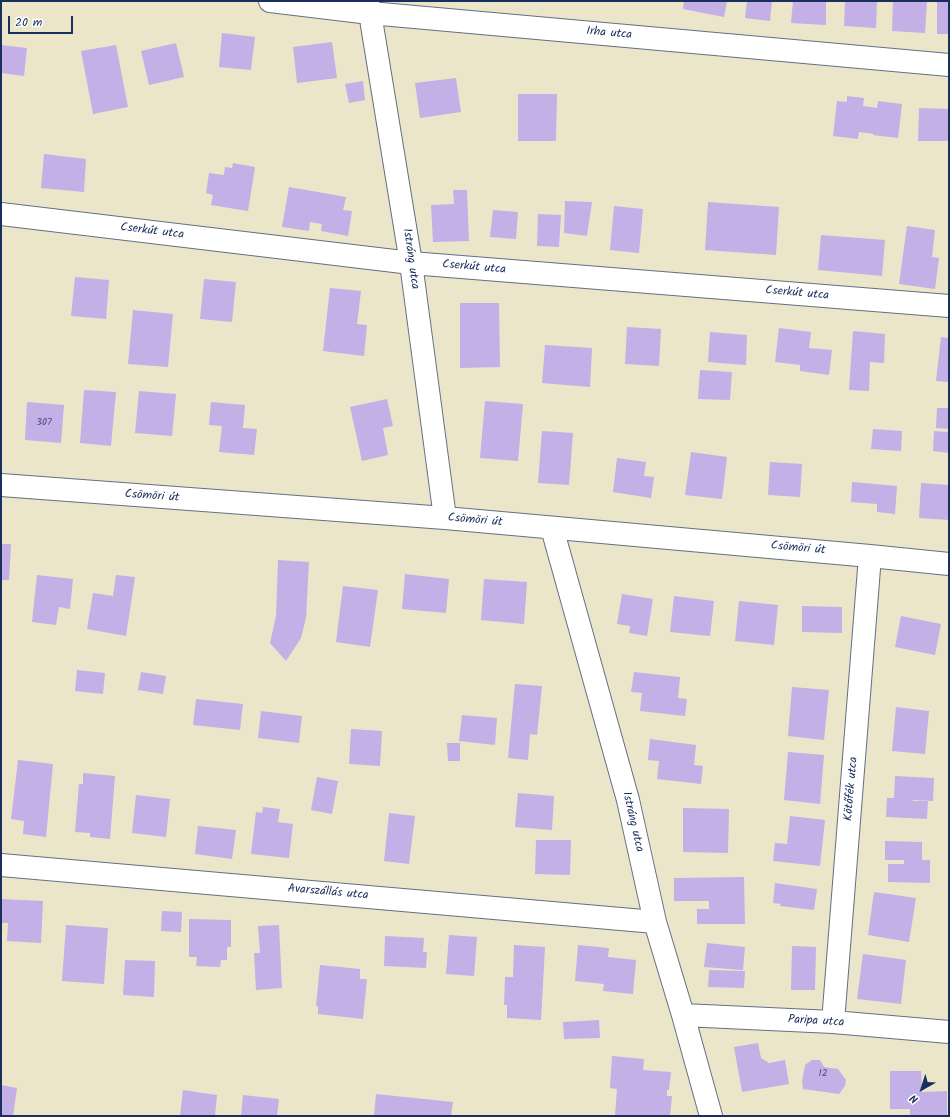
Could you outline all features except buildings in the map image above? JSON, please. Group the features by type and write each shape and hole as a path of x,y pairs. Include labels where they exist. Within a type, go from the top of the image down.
{"street":[{"name":"Irha utca","path":"270,1 369,7 949,65"},
{"name":"Istráng utca","path":"369,7 411,263 445,518"},
{"name":"Cserkút utca","path":"1,214 411,263 949,306"},
{"name":"Csömöri út","path":"1,485 445,518 949,564"},
{"name":"Istráng utca","path":"552,528 628,800 655,922 711,1116"},
{"name":"Kötőfék utca","path":"833,1022 870,556"},
{"name":"Avarszállás utca","path":"1,865 655,922"},
{"name":"Paripa utca","path":"683,1015 833,1022 949,1032"}]}
